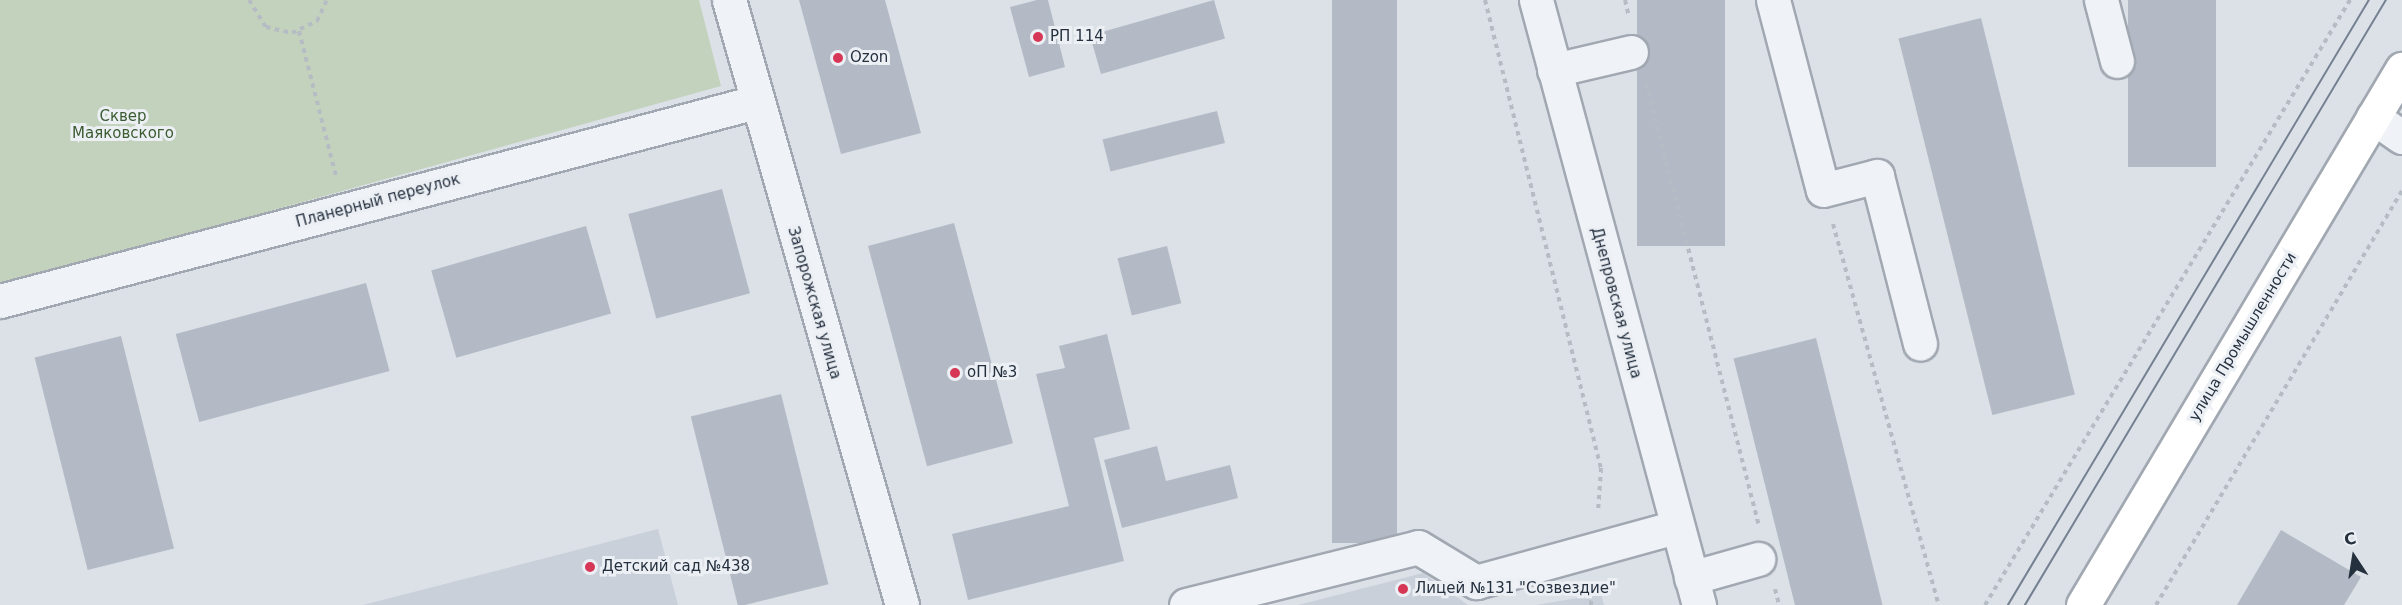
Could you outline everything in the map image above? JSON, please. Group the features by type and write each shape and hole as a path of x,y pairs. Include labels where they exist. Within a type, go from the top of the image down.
{"main road":[{"name":"улица Промышленности","path":"2083,605 2402,69"}],"street":[{"name":"Запорожская улица","path":"729,0 756,102 902,605"},
{"name":"Днепровская улица","path":"1536,0 1675,527 1695,591"},
{"path":"1773,0 1823,190 1877,177 1920,344"},
{"path":"2101,0 2117,61"},
{"path":"1554,70 1631,52"},
{"name":"Планерный переулок","path":"0,301 756,102"},
{"path":"2373,117 2402,137"},
{"path":"1186,605 1418,547 1476,582 1675,527"},
{"path":"1695,591 1758,559"}],"path":[{"path":"249,0 266,27 299,31 317,21 327,0"},
{"path":"1485,0 1601,468 1591,605"},
{"path":"1625,0 1636,44 1631,52 1640,59 1765,550 1758,559 1769,567 1779,605"},
{"path":"1985,605 2350,0"},
{"path":"299,31 344,210"},
{"path":"1823,190 1939,605"},
{"path":"2156,605 2402,190"}],"shaded area":[{"name":"Детский сад №438","path":"658,529 678,605 363,605"},
{"name":"Лицей №131 \"Созвездие\"","path":"1423,573 1468,605 1298,605"},
{"name":"Лицей №131 \"Созвездие\"","path":"1601,594 1604,605 1536,605"}],"green space":[{"name":"Сквер Маяковского","path":"0,0 699,0 721,86 0,286"}],"building":[{"path":"799,0 885,0 921,133 841,154"},
{"name":"РП 114","path":"1037,0 1048,0 1065,67 1029,77 1010,7"},
{"path":"1214,0 1225,38 1101,74 1090,36"},
{"path":"1332,0 1397,0 1397,543 1332,543"},
{"path":"1637,0 1725,0 1725,246 1637,246"},
{"path":"2128,0 2216,0 2216,167 2128,167"},
{"path":"1981,18 2075,394 1992,415 1899,39"},
{"path":"1217,111 1225,143 1110,172 1103,140"},
{"path":"722,189 750,293 656,318 628,214"},
{"path":"954,223 1013,443 927,466 868,246"},
{"path":"586,226 611,313 456,358 431,270"},
{"path":"1167,246 1181,303 1132,316 1118,258"},
{"path":"366,283 390,371 199,422 176,334"},
{"path":"1107,334 1130,429 1094,438 1124,561 968,600 952,534 1069,506 1036,374 1065,368 1059,346"},
{"path":"121,336 174,548 88,570 35,358"},
{"path":"1816,338 1883,605 1795,605 1734,359"},
{"path":"781,394 828,584 738,605 691,416"},
{"path":"1157,446 1166,481 1230,465 1238,498 1122,528 1104,460"},
{"path":"2281,530 2361,577 2344,605 2237,605"}],"tram line":[{"path":"2008,605 2369,0"},
{"path":"2025,605 2386,0"}],"place":[{"name":"РП 114","path":"1038,37"},
{"name":"Ozon","path":"838,58"},
{"name":"оП №3","path":"955,373"},
{"name":"Детский сад №438","path":"590,567"},
{"name":"Лицей №131 \"Созвездие\"","path":"1403,589"}]}
